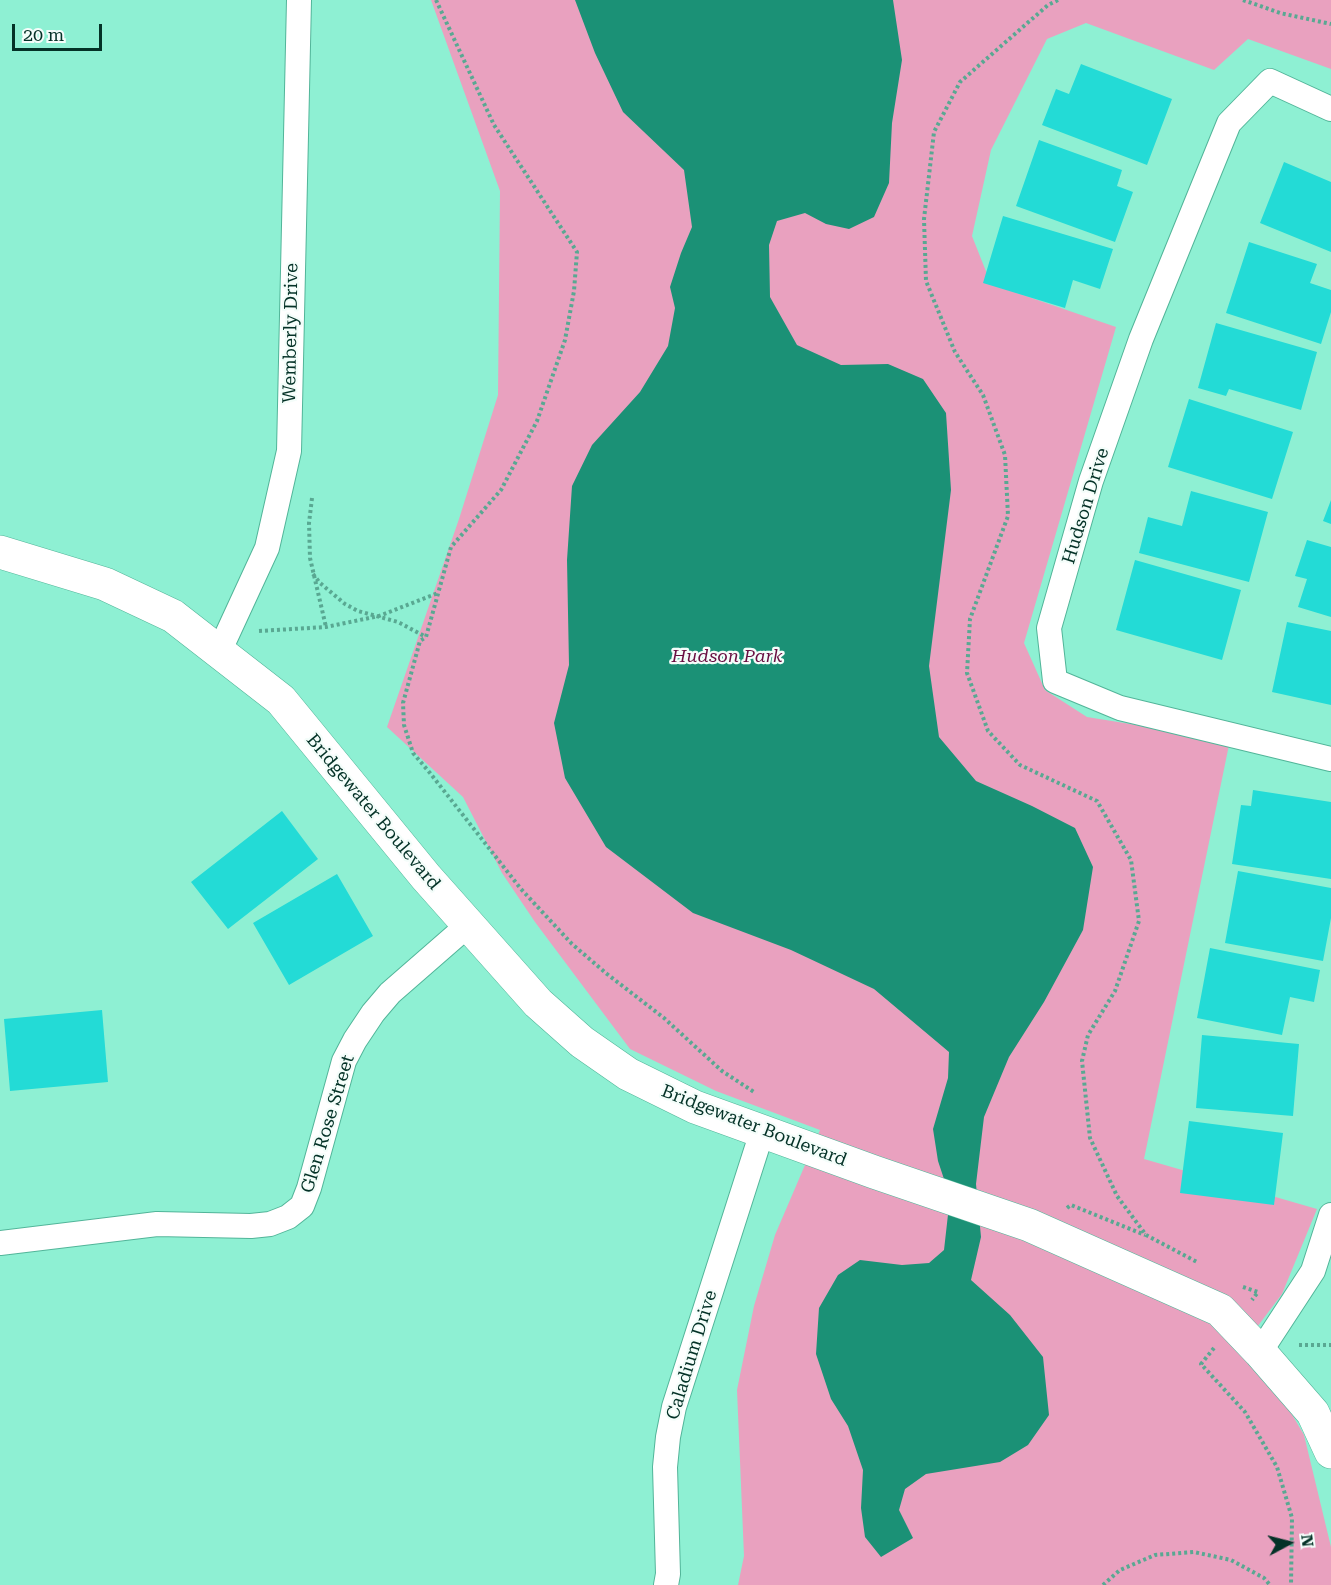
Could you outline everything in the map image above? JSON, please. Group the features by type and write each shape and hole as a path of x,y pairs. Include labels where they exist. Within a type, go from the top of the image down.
{"street":[{"name":"Wemberly Drive","path":"219,652 267,548 289,451 299,0"},
{"name":"Hudson Drive","path":"1331,109 1270,81 1229,123 1141,339 1091,482 1050,628 1056,681 1120,708 1331,759"},
{"name":"Bridgewater Boulevard","path":"0,552 105,584 173,616 281,700 426,878 538,1003 582,1042 628,1074 695,1107 1029,1225 1220,1310 1260,1352 1312,1413 1331,1452"},
{"name":"Glen Rose Street","path":"0,1244 157,1224 252,1226 270,1224 288,1217 302,1206 309,1188 344,1061 355,1040 390,993 468,925"},
{"name":"Caladium Drive","path":"666,1585 668,1574 665,1467 674,1407 762,1132"},
{"path":"1260,1352 1313,1271 1331,1215"}],"path":[{"path":"436,0 494,125 577,252 574,291 565,340 537,421 501,490 451,547 426,637 420,641 404,703 404,724 413,753 521,889 572,944 664,1017 722,1071 756,1094"},
{"path":"1058,0 1048,5 960,82 934,132 924,219 926,281 955,352 983,395 1005,455 1008,516 970,619 967,673 988,731 1020,765 1097,801 1131,860 1139,921 1115,991 1088,1035 1082,1061 1090,1138 1117,1196 1146,1235"},
{"path":"1243,0 1280,13 1331,24"},
{"path":"312,498 309,541 326,627"},
{"path":"314,574 320,583 345,604 358,611 398,622 426,637"},
{"path":"234,621 255,631 326,627 379,616 438,593"},
{"path":"1060,1212 1071,1205 1146,1235 1201,1264"},
{"path":"1241,1287 1258,1292 1201,1364 1245,1412 1277,1467 1292,1518 1291,1585"},
{"path":"1299,1345 1331,1345"},
{"path":"1103,1585 1120,1570 1155,1556 1194,1552 1231,1560 1264,1578 1270,1585"}],"green space":[{"name":"Hudson Park","path":"431,0 1331,0 1331,69 1248,39 1214,70 1086,23 1047,39 991,150 972,236 991,284 1116,327 1024,643 1045,690 1087,717 1230,740 1144,1159 1317,1209 1282,1294 1248,1339 1304,1435 1331,1547 1331,1585 738,1585 744,1556 737,1390 754,1306 775,1235 820,1130 716,1091 630,1049 535,922 502,873 463,797 387,727 459,519 498,395 500,191"}],"shaded area":[{"path":"575,0 893,0 902,60 892,123 889,183 874,217 849,229 826,224 805,213 777,221 769,245 770,297 797,345 841,365 888,364 923,379 946,413 951,490 929,666 939,737 976,781 1075,828 1093,867 1083,930 1044,1002 1009,1057 984,1117 976,1184 981,1237 971,1280 1010,1315 1043,1357 1049,1415 1028,1445 1000,1462 926,1474 905,1489 899,1510 913,1538 881,1557 865,1537 861,1508 863,1470 848,1426 831,1399 816,1354 819,1308 838,1275 860,1260 902,1265 929,1263 944,1250 950,1197 938,1161 933,1129 948,1078 949,1052 874,989 791,950 693,913 606,847 565,778 554,723 569,665 567,560 572,486 592,445 640,392 668,346 675,308 670,287 692,227 684,170 623,112 595,53"}],"building":[{"path":"1081,64 1172,99 1147,165 1042,125 1056,89 1069,94"},
{"path":"1039,140 1122,170 1117,186 1133,192 1115,242 1016,206"},
{"path":"1284,162 1331,182 1331,252 1260,223"},
{"path":"1003,216 1113,249 1100,289 1073,280 1065,308 983,283"},
{"path":"1249,242 1317,264 1310,283 1331,290 1331,312 1321,344 1226,313"},
{"path":"1216,323 1317,352 1301,410 1229,389 1226,396 1198,388"},
{"path":"1189,399 1293,432 1272,499 1168,467"},
{"path":"1191,491 1268,512 1249,582 1139,553 1148,517 1182,526"},
{"path":"1331,500 1331,524 1323,521"},
{"path":"1307,540 1331,547 1331,617 1298,607 1307,579 1295,576"},
{"path":"1135,560 1241,590 1222,660 1116,630"},
{"path":"1287,622 1331,631 1331,705 1272,692"},
{"path":"1253,790 1331,802 1331,879 1232,864 1241,805 1251,806"},
{"path":"282,811 318,859 228,929 191,882"},
{"path":"1238,871 1331,888 1331,918 1323,961 1225,943"},
{"path":"337,874 373,936 289,985 253,923"},
{"path":"1210,948 1320,970 1314,1002 1290,997 1282,1035 1197,1018"},
{"path":"102,1010 108,1082 10,1091 4,1019"},
{"path":"1202,1035 1299,1044 1293,1116 1196,1108"},
{"path":"1189,1121 1283,1133 1274,1205 1180,1193"}]}
